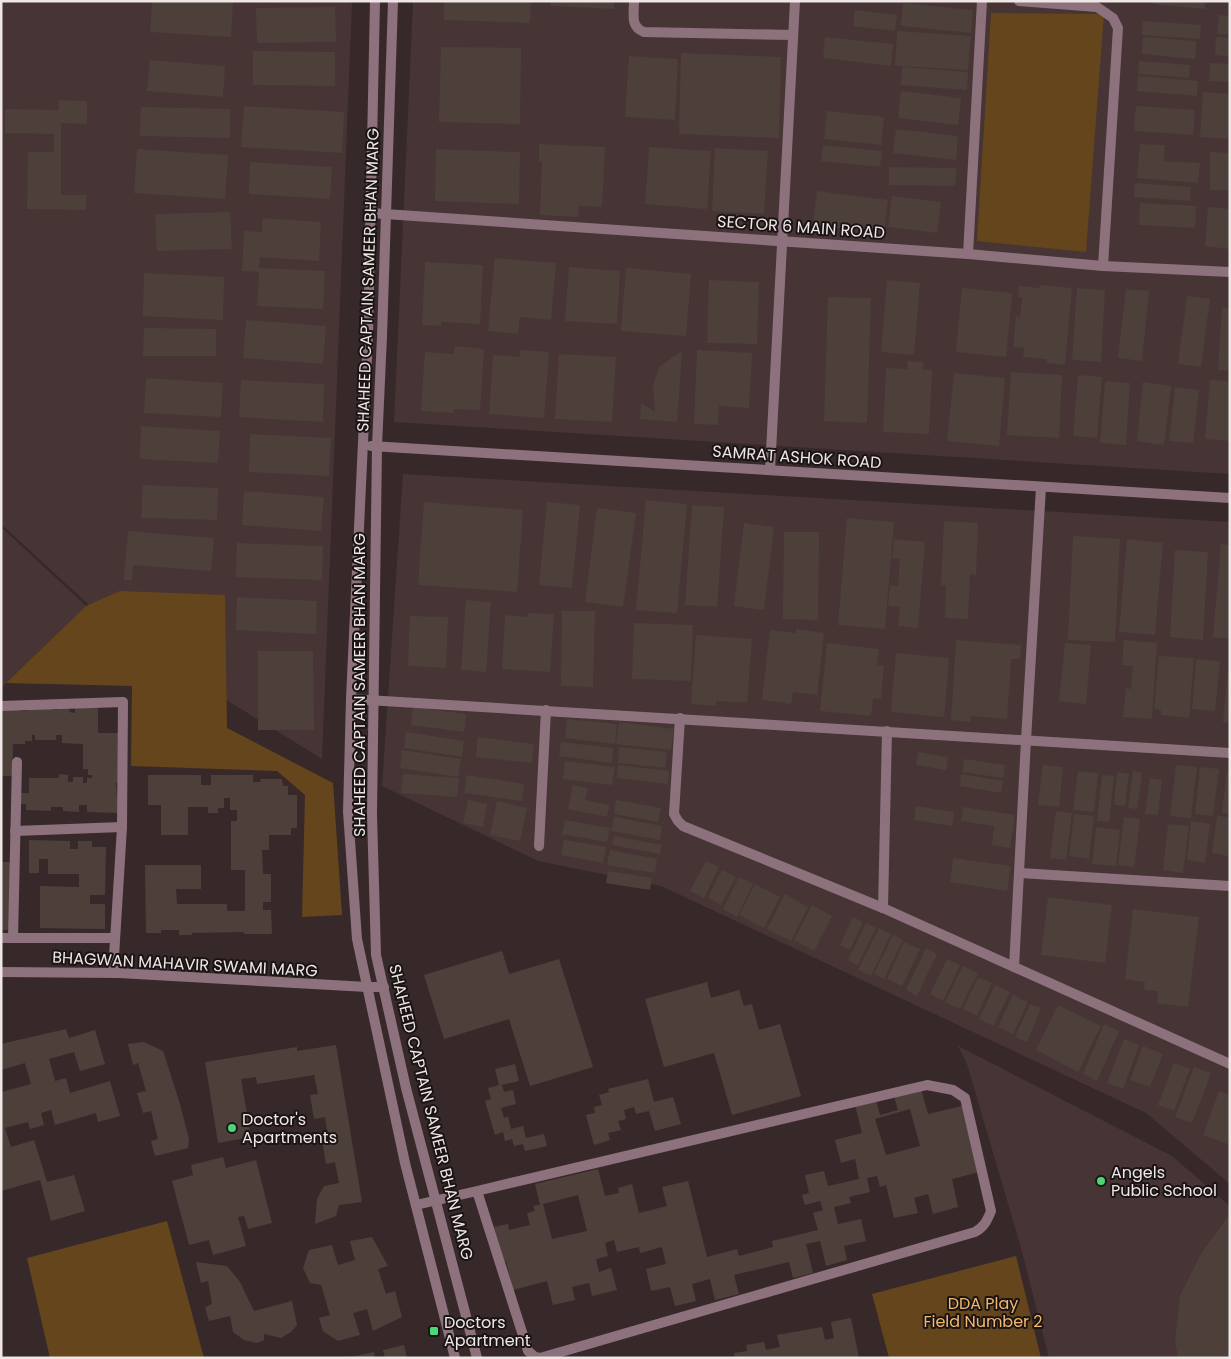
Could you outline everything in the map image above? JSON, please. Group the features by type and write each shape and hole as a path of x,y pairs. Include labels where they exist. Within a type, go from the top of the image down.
{"street":[{"name":"SHAHEED CAPTAIN SAMEER BHAN MARG","path":"375,1 363,446 351,699 348,812 357,940 405,1163 455,1358"},
{"name":"SHAHEED CAPTAIN SAMEER BHAN MARG","path":"393,1 377,446 372,699 372,814 376,955 406,1088 477,1358"},
{"path":"634,1 633,22 635,27 644,32 793,35"},
{"path":"770,470 795,1"},
{"path":"968,254 982,1"},
{"path":"1019,1 1097,8 1113,18 1118,28 1102,266"},
{"name":"SECTOR 6 MAIN ROAD","path":"370,213 968,254 1102,266 1230,272"},
{"name":"SAMRAT ASHOK ROAD","path":"363,446 1230,498"},
{"path":"1014,967 1041,487"},
{"path":"351,699 1230,753"},
{"path":"1,706 123,702 122,827 113,973"},
{"path":"539,846 546,710"},
{"path":"680,718 674,814 683,826 882,908 1230,1064"},
{"path":"882,908 887,731"},
{"path":"13,938 17,762"},
{"path":"15,831 122,827"},
{"path":"1020,873 1230,886"},
{"path":"1,938 114,938"},
{"name":"BHAGWAN MAHAVIR SWAMI MARG","path":"1,972 113,973 367,988 384,987"},
{"path":"416,1206 437,1200 927,1085 953,1090 965,1098 991,1211 988,1220 975,1232 540,1358 535,1357 528,1351 478,1191"}],"shaded area":[{"path":"1,1 352,1 322,759 124,637 1,524"},
{"path":"413,1 1230,1 1230,474 394,422"},
{"path":"403,474 1230,522 1230,1184 1146,1113 661,886 538,861 382,786"},
{"path":"1,527 86,606 1,688"},
{"name":"Angels Public School","path":"958,1046 1172,1156 1230,1206 1230,1358 1049,1358 1021,1248 967,1064"}],"green space":[{"path":"991,13 1104,14 1086,252 977,241"},
{"path":"120,591 225,595 227,728 333,783 342,915 302,917 305,795 277,771 131,766 132,686 6,683 86,606"},
{"path":"167,1221 204,1358 50,1358 27,1258"},
{"name":"DDA Play Field Number 2","path":"1016,1256 1041,1358 889,1358 872,1294"}],"building":[{"path":"152,1 233,1 231,37 150,32"},
{"path":"444,1 531,1 530,23 444,20"},
{"path":"551,1 614,1 614,9 551,6"},
{"path":"1153,1 1205,1 1205,9 1153,4"},
{"path":"903,3 973,10 971,33 901,26"},
{"path":"335,7 336,42 257,43 256,8"},
{"path":"855,10 897,15 895,31 853,26"},
{"path":"1219,15 1230,16 1230,35 1217,34"},
{"path":"1143,21 1201,25 1200,39 1142,35"},
{"path":"897,31 971,36 968,70 895,66"},
{"path":"825,37 893,44 891,66 823,58"},
{"path":"1143,37 1196,41 1195,59 1142,54"},
{"path":"1216,37 1230,38 1230,57 1215,55"},
{"path":"441,47 521,48 520,124 439,122"},
{"path":"253,51 335,52 335,86 253,85"},
{"path":"681,53 781,57 779,138 679,134"},
{"path":"629,56 678,59 675,120 625,117"},
{"path":"150,60 225,66 223,97 147,91"},
{"path":"1139,61 1190,65 1189,78 1138,74"},
{"path":"1210,63 1230,64 1230,82 1209,81"},
{"path":"902,67 968,72 967,90 901,85"},
{"path":"1138,76 1198,81 1197,96 1137,91"},
{"path":"901,91 961,98 958,125 898,118"},
{"path":"1203,92 1230,94 1230,139 1200,137"},
{"path":"59,100 87,101 87,124 61,123 61,195 86,195 86,210 27,209 28,152 54,152 54,134 5,133 5,109 59,110"},
{"path":"244,106 344,112 342,153 241,147"},
{"path":"1136,106 1195,110 1193,135 1134,131"},
{"path":"141,107 230,109 230,138 140,136"},
{"path":"827,111 884,117 881,145 824,139"},
{"path":"896,129 958,136 956,160 893,153"},
{"path":"539,144 605,147 602,207 579,206 578,217 540,215 542,161 539,161"},
{"path":"1140,144 1165,145 1164,161 1200,163 1198,183 1137,178"},
{"path":"823,145 882,151 880,167 821,161"},
{"path":"649,147 711,151 707,209 645,204"},
{"path":"715,148 768,151 764,214 712,211"},
{"path":"137,149 228,155 225,199 134,193"},
{"path":"436,149 520,152 519,204 435,201"},
{"path":"1210,152 1230,153 1230,190 1210,190"},
{"path":"250,162 332,167 330,199 249,194"},
{"path":"889,167 956,168 955,186 889,185"},
{"path":"1135,183 1191,187 1190,201 1134,197"},
{"path":"817,191 888,200 884,233 813,225"},
{"path":"892,196 941,202 937,233 888,227"},
{"path":"1140,203 1196,206 1195,228 1139,225"},
{"path":"1208,207 1230,209 1230,249 1205,246"},
{"path":"230,212 232,249 157,251 155,214"},
{"path":"263,218 321,222 319,261 260,257 259,268 325,271 323,309 257,306 259,272 242,271 244,231 262,232"},
{"path":"495,258 556,263 551,320 520,317 518,334 488,331"},
{"path":"425,262 483,265 480,324 441,322 441,326 422,325"},
{"path":"569,267 620,271 617,324 565,321"},
{"path":"626,268 691,274 686,336 621,331"},
{"path":"144,273 224,277 223,320 143,316"},
{"path":"709,280 759,282 757,344 707,343"},
{"path":"887,280 920,283 914,355 881,352"},
{"path":"1040,285 1072,288 1065,365 1046,363 1047,359 1023,357 1024,348 1013,347 1016,316 1020,317 1022,297 1018,297 1019,286 1040,288"},
{"path":"962,288 1012,293 1006,357 956,352"},
{"path":"1077,288 1105,290 1101,362 1072,360"},
{"path":"1126,289 1149,291 1142,361 1118,358"},
{"path":"1187,296 1210,299 1201,367 1178,364"},
{"path":"828,297 871,298 867,423 824,421"},
{"path":"1222,307 1230,308 1230,371 1218,370"},
{"path":"246,320 326,326 323,364 243,358"},
{"path":"144,328 216,329 216,356 143,356"},
{"path":"455,346 484,349 480,410 454,409 454,413 421,411 425,352 454,354"},
{"path":"520,350 549,352 544,418 489,414 493,355 520,357"},
{"path":"697,350 752,353 749,408 719,406 718,425 694,424"},
{"path":"682,351 677,422 640,419 641,403 655,412 653,385 660,366"},
{"path":"559,354 616,357 612,422 555,419"},
{"path":"908,361 923,362 923,370 932,370 929,434 883,432 886,368 907,369"},
{"path":"1011,372 1062,375 1059,438 1007,435"},
{"path":"954,373 1005,378 999,446 947,441"},
{"path":"1078,375 1102,377 1097,438 1073,436"},
{"path":"146,378 223,383 221,417 144,413"},
{"path":"241,380 324,384 323,422 239,417"},
{"path":"1210,380 1230,381 1230,441 1205,439"},
{"path":"1105,381 1130,383 1126,445 1100,443"},
{"path":"1143,382 1171,386 1164,445 1137,441"},
{"path":"1175,387 1199,390 1193,443 1169,441"},
{"path":"141,426 220,431 218,463 140,459"},
{"path":"250,434 331,438 329,476 249,472"},
{"path":"143,485 218,488 217,520 141,518"},
{"path":"244,491 324,497 321,531 242,525"},
{"path":"646,500 687,504 677,613 636,610"},
{"path":"424,502 523,510 517,592 418,585"},
{"path":"547,502 580,505 572,588 539,585"},
{"path":"692,505 724,507 717,607 685,605"},
{"path":"597,508 636,513 623,607 585,602"},
{"path":"847,518 894,522 885,629 838,625"},
{"path":"944,521 978,523 976,575 970,574 968,619 945,618 946,585 941,585"},
{"path":"744,523 774,527 764,610 734,606"},
{"path":"128,531 214,538 211,571 133,565 132,580 124,580"},
{"path":"784,532 819,532 818,620 783,619"},
{"path":"1073,536 1120,539 1115,642 1068,640"},
{"path":"894,539 925,542 918,628 898,626 900,607 888,606 890,585 898,586 900,559 892,558"},
{"path":"1127,539 1163,543 1155,635 1119,632"},
{"path":"237,543 323,546 322,580 236,577"},
{"path":"1221,544 1230,545 1230,639 1213,637"},
{"path":"1175,550 1208,552 1203,640 1170,637"},
{"path":"237,597 317,601 316,634 236,630"},
{"path":"466,600 491,602 486,672 461,670"},
{"path":"562,611 595,611 593,687 561,686"},
{"path":"528,613 554,614 550,672 502,669 505,615 527,617"},
{"path":"410,616 448,617 446,668 408,666"},
{"path":"634,623 693,625 691,681 632,679"},
{"path":"796,629 824,633 817,695 793,692 791,704 762,700 770,630 796,633"},
{"path":"696,635 752,639 747,703 716,701 716,706 691,704"},
{"path":"956,640 1021,645 1020,659 1011,659 1007,719 971,716 970,722 951,720"},
{"path":"1124,640 1157,643 1152,719 1123,717 1126,688 1131,689 1133,666 1122,665"},
{"path":"827,643 879,649 877,665 884,666 881,699 873,698 871,716 820,711"},
{"path":"1065,643 1091,645 1086,704 1059,701"},
{"path":"258,651 313,651 314,730 258,730"},
{"path":"896,653 949,658 944,717 891,712"},
{"path":"1159,656 1194,658 1189,718 1161,715 1161,710 1154,709"},
{"path":"1196,659 1220,661 1215,711 1192,709"},
{"path":"1228,671 1230,671 1230,723 1223,722"},
{"path":"27,707 53,708 53,710 58,710 58,707 70,708 69,712 75,713 75,708 98,708 98,733 121,733 119,783 116,783 118,813 87,812 87,805 79,805 79,812 63,811 63,807 51,807 51,811 26,810 26,804 17,804 17,793 29,793 29,778 59,778 59,774 68,775 68,782 73,782 73,777 83,777 83,783 87,783 87,778 92,778 92,775 88,775 88,769 83,769 83,744 62,743 62,735 56,735 56,740 35,740 35,735 32,735 32,741 25,741 25,744 13,744 12,776 1,776 2,708 19,708 19,711 27,711"},
{"path":"413,707 466,714 464,732 411,725"},
{"path":"567,719 617,724 615,744 565,738"},
{"path":"619,722 674,729 671,750 616,744"},
{"path":"406,732 464,741 462,757 404,748"},
{"path":"478,737 534,744 532,763 476,757"},
{"path":"561,742 613,748 612,763 559,756"},
{"path":"619,747 667,752 665,768 618,763"},
{"path":"402,750 461,759 458,777 400,768"},
{"path":"918,752 948,757 946,770 916,765"},
{"path":"964,759 1005,765 1003,778 962,772"},
{"path":"565,761 615,767 612,785 563,779"},
{"path":"618,765 669,771 668,784 617,778"},
{"path":"1043,765 1063,767 1059,807 1038,805"},
{"path":"1176,765 1197,767 1191,818 1170,816"},
{"path":"1200,767 1219,769 1213,816 1195,814"},
{"path":"1078,771 1098,773 1094,812 1073,810"},
{"path":"1133,771 1142,773 1137,809 1128,808"},
{"path":"1227,771 1230,771 1230,814 1222,813"},
{"path":"1117,772 1129,774 1125,806 1114,805"},
{"path":"403,774 459,778 457,797 401,793"},
{"path":"961,774 1003,781 1001,793 960,786"},
{"path":"148,775 201,775 201,785 211,785 211,775 253,775 253,782 261,782 260,779 282,779 283,786 288,786 288,795 297,795 297,828 291,828 291,835 269,835 269,850 262,850 263,874 271,874 271,902 263,902 263,910 271,910 272,934 244,934 244,932 179,935 179,930 161,930 161,933 146,933 145,865 201,865 201,889 176,889 177,904 227,904 227,911 245,911 245,870 231,870 231,821 237,821 237,810 230,810 230,798 224,798 224,808 218,808 218,813 208,813 208,807 188,807 188,835 161,835 161,805 148,805"},
{"path":"467,775 524,784 522,801 464,793"},
{"path":"1102,775 1114,776 1109,822 1097,821"},
{"path":"1150,778 1162,780 1158,815 1145,814"},
{"path":"573,785 588,788 585,800 609,805 607,817 568,809"},
{"path":"468,800 487,804 483,827 463,823"},
{"path":"616,800 661,808 658,822 614,814"},
{"path":"497,801 527,808 520,841 490,835"},
{"path":"916,806 954,812 952,826 914,820"},
{"path":"963,807 1015,815 1010,848 992,845 994,826 961,821"},
{"path":"1056,811 1072,813 1066,860 1050,858"},
{"path":"1074,814 1094,816 1089,859 1069,856"},
{"path":"1217,816 1230,817 1228,856 1212,853"},
{"path":"614,817 662,826 660,840 611,831"},
{"path":"1124,817 1140,819 1134,867 1118,865"},
{"path":"565,820 610,828 607,842 562,834"},
{"path":"1191,821 1210,824 1205,863 1187,860"},
{"path":"1168,824 1189,826 1183,873 1163,870"},
{"path":"1096,827 1120,830 1116,866 1092,864"},
{"path":"614,836 662,845 660,854 612,845"},
{"path":"29,840 70,841 70,849 78,849 78,841 92,841 92,847 106,847 105,895 90,895 90,904 105,904 105,929 40,928 40,886 79,887 79,874 48,874 48,859 39,859 39,873 29,873"},
{"path":"564,840 606,847 603,863 561,855"},
{"path":"610,850 657,859 655,873 607,865"},
{"path":"953,858 1011,866 1007,891 950,882"},
{"path":"706,861 719,867 704,898 690,891"},
{"path":"1,862 11,862 10,930 1,930"},
{"path":"722,870 736,877 721,905 708,898"},
{"path":"608,871 652,878 650,890 606,883"},
{"path":"739,877 753,884 737,917 723,909"},
{"path":"755,884 780,897 764,928 739,915"},
{"path":"785,894 808,907 791,941 767,929"},
{"path":"1048,897 1112,905 1105,963 1041,955"},
{"path":"812,905 832,916 814,951 794,940"},
{"path":"1133,909 1199,917 1188,1007 1157,1003 1158,991 1144,990 1145,982 1125,979"},
{"path":"853,917 863,922 850,950 840,945"},
{"path":"866,923 876,928 858,965 848,960"},
{"path":"879,928 891,934 871,976 858,970"},
{"path":"893,935 903,940 884,979 874,974"},
{"path":"904,942 920,949 902,986 887,979"},
{"path":"926,948 937,954 917,996 906,990"},
{"path":"502,951 509,974 559,959 593,1067 530,1086 509,1019 444,1039 424,975"},
{"path":"947,959 960,965 943,1001 930,994"},
{"path":"963,966 978,973 960,1009 945,1002"},
{"path":"978,977 992,983 977,1016 963,1009"},
{"path":"707,982 711,998 739,990 744,1006 752,1004 759,1030 780,1024 801,1096 732,1115 714,1053 664,1067 645,999"},
{"path":"995,985 1010,992 993,1026 979,1019"},
{"path":"1013,995 1028,1002 1013,1034 998,1027"},
{"path":"1030,1004 1041,1008 1027,1042 1015,1037"},
{"path":"1058,1005 1101,1026 1078,1072 1036,1050"},
{"path":"1104,1024 1119,1031 1097,1081 1083,1074"},
{"path":"66,1029 69,1038 95,1030 105,1064 80,1071 74,1052 49,1059 55,1081 66,1078 70,1093 110,1081 120,1116 98,1122 96,1113 55,1125 51,1110 41,1113 44,1125 30,1129 28,1122 5,1128 11,1147 34,1140 47,1182 74,1175 85,1211 51,1221 40,1180 1,1191 1,1092 31,1084 25,1063 1,1070 1,1044"},
{"path":"1124,1039 1139,1045 1123,1089 1107,1083"},
{"path":"144,1042 163,1051 180,1104 189,1139 188,1148 155,1156 151,1141 158,1139 151,1111 143,1113 137,1093 146,1091 138,1063 133,1065 128,1044"},
{"name":"Doctor's Apartments","path":"336,1045 362,1202 339,1205 336,1216 315,1224 317,1199 324,1186 339,1183 335,1162 326,1164 322,1139 328,1138 325,1117 314,1119 310,1095 318,1094 314,1075 257,1084 256,1077 241,1079 251,1137 218,1143 205,1062 297,1047 297,1051"},
{"path":"1143,1046 1163,1054 1150,1087 1130,1080"},
{"path":"1174,1063 1190,1069 1174,1111 1158,1105"},
{"path":"515,1064 519,1081 502,1085 504,1092 513,1090 516,1104 501,1108 504,1118 508,1116 511,1129 523,1126 526,1138 544,1134 547,1146 525,1151 523,1144 514,1146 512,1139 505,1141 503,1132 495,1135 485,1101 491,1099 488,1088 499,1085 495,1069"},
{"path":"1194,1067 1211,1073 1192,1123 1175,1117"},
{"path":"648,1079 654,1102 673,1097 681,1124 655,1131 649,1111 636,1114 634,1107 624,1110 626,1119 618,1121 621,1130 608,1133 610,1140 594,1145 586,1115 595,1113 594,1107 602,1105 599,1095 609,1092 608,1089"},
{"path":"921,1089 928,1114 962,1106 979,1172 952,1179 958,1207 933,1214 928,1194 914,1198 918,1213 894,1218 886,1185 880,1187 877,1176 867,1178 870,1192 849,1197 851,1203 834,1207 838,1224 861,1219 866,1241 844,1246 847,1260 826,1266 820,1241 806,1244 813,1273 793,1278 789,1262 734,1275 739,1294 715,1300 710,1279 692,1284 696,1301 675,1306 670,1287 651,1291 646,1269 666,1264 662,1247 640,1253 639,1247 617,1252 614,1240 605,1243 608,1256 596,1259 599,1272 611,1268 617,1290 592,1296 589,1283 572,1287 575,1300 553,1305 547,1281 513,1290 506,1261 502,1262 494,1227 508,1224 509,1230 530,1225 527,1213 535,1211 533,1206 540,1205 535,1184 598,1169 605,1196 619,1193 618,1188 632,1184 639,1213 667,1206 662,1187 688,1181 707,1257 737,1249 739,1256 773,1247 772,1241 818,1230 813,1213 823,1210 820,1201 805,1205 802,1195 809,1193 805,1175 824,1171 828,1186 859,1179 855,1159 841,1163 835,1140 862,1133 855,1105 876,1100 880,1115 898,1110 894,1096","holes":["910,1109 920,1146 886,1155 875,1119","578,1195 587,1231 552,1239 543,1204"]},
{"path":"1219,1091 1230,1095 1230,1145 1203,1135"},
{"path":"223,1157 226,1168 256,1160 272,1223 248,1229 244,1216 238,1217 246,1246 213,1255 209,1240 189,1245 172,1181 193,1175 191,1165"},
{"path":"1230,1214 1230,1358 1178,1358 1175,1340 1180,1296 1202,1252"},
{"path":"372,1237 388,1266 378,1269 386,1294 395,1291 402,1317 373,1331 367,1309 353,1313 360,1335 338,1341 323,1331 319,1318 330,1315 321,1285 310,1283 303,1268 309,1250 332,1245 338,1265 355,1260 350,1241"},
{"path":"196,1262 227,1266 240,1282 254,1311 292,1301 297,1325 291,1332 281,1338 264,1334 264,1340 257,1343 244,1340 233,1332 230,1316 209,1321 205,1307 212,1304 208,1281 201,1283"},
{"path":"851,1318 859,1358 735,1358 734,1353 747,1351 746,1345 764,1342 766,1350 780,1347 777,1335 822,1327 825,1340 834,1338 831,1322"},
{"path":"404,1345 407,1358 385,1358 383,1350"},
{"path":"374,1352 375,1358 350,1358 350,1357"}],"place":[{"name":"Doctor's Apartments","path":"232,1128"},
{"name":"Angels Public School","path":"1101,1181"},
{"name":"Doctors Apartment","path":"434,1331"}]}
